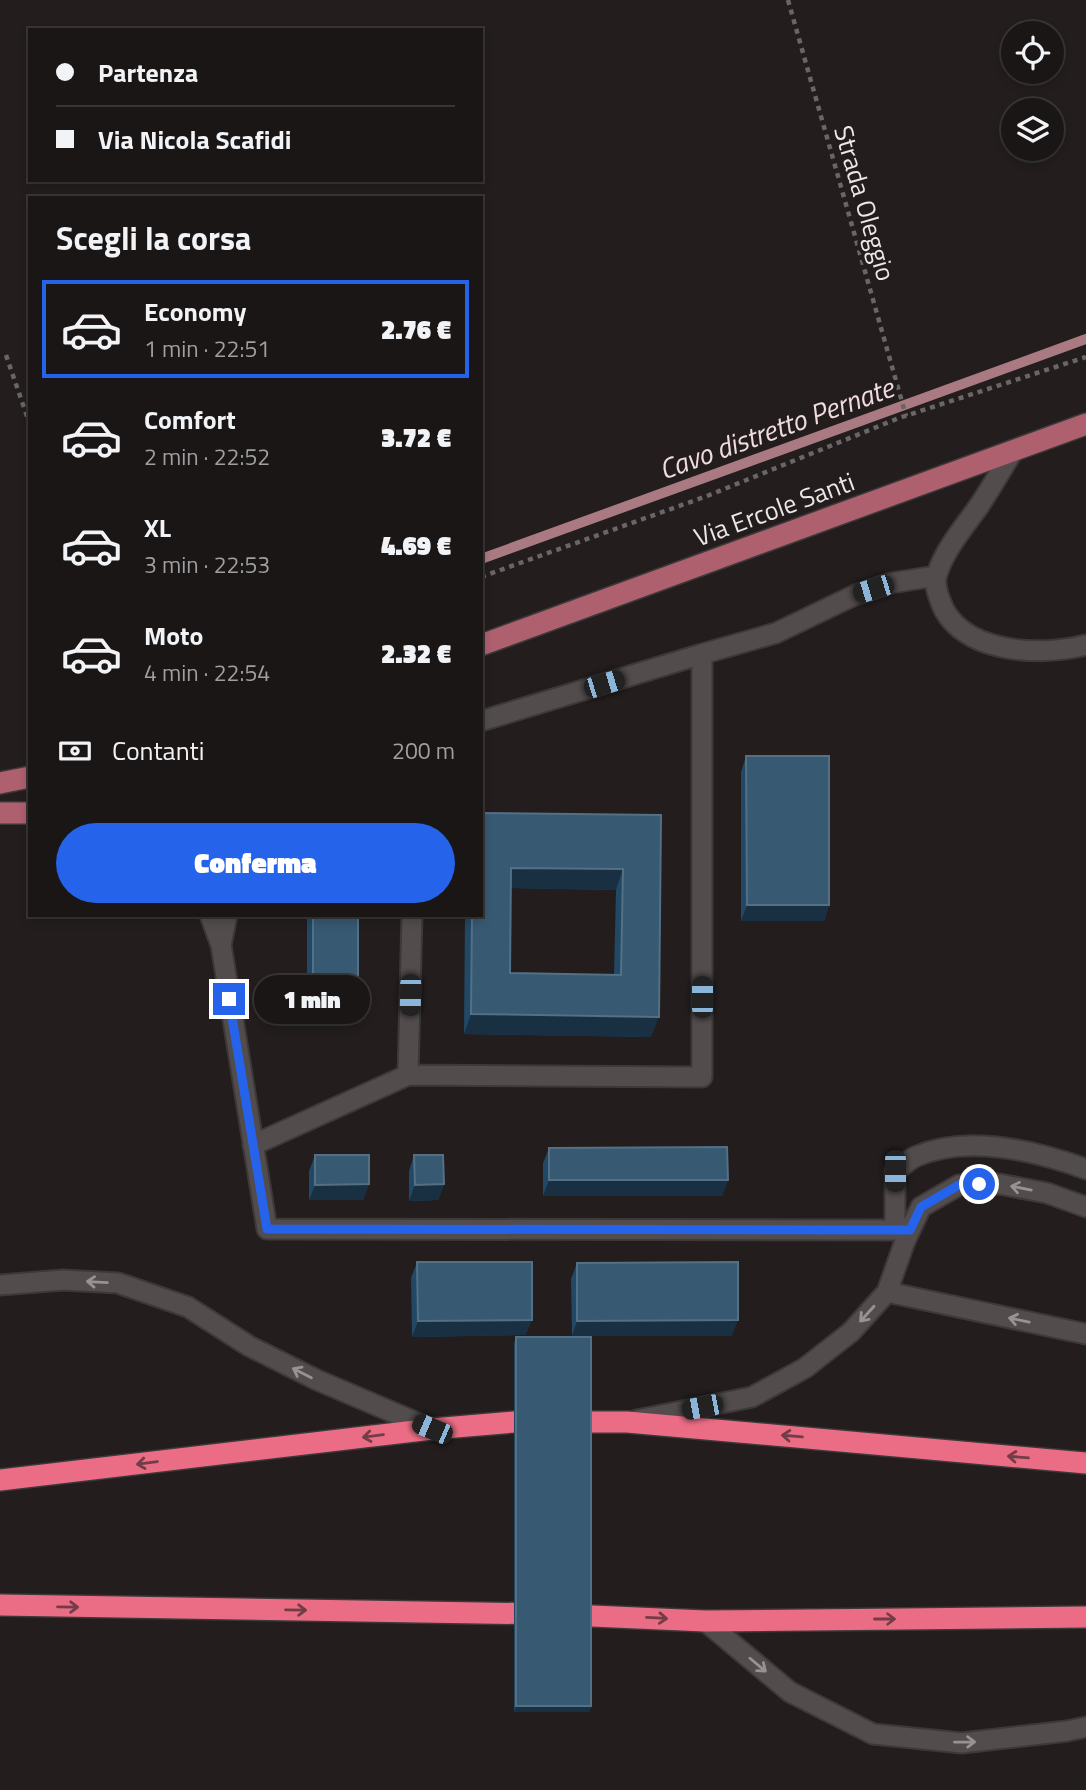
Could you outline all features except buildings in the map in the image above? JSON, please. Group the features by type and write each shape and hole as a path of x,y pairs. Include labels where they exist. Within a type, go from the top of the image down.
{"highway":[{"path":"0,1480 432,1429 514,1422 627,1422 1086,1463"},
{"path":"0,1605 547,1614 705,1620 1086,1617"}],"main road":[{"name":"Via Ercole Santi","path":"483,644 1086,424"},
{"path":"0,783 28,777"},
{"path":"0,813 28,813"}],"lane":[{"path":"1013,451 954,541 936,576 936,589 945,613 961,629 990,644 1020,651 1048,651 1086,645"},
{"path":"483,720 776,633 855,595 891,583 936,576"},
{"path":"253,1145 408,1075 702,1077 702,654"},
{"path":"211,917 221,945 267,1229 903,1230"},
{"path":"221,945 226,917"},
{"path":"408,1075 412,917"},
{"path":"627,1422 752,1397 805,1368 851,1332 887,1292 903,1230 895,1171 916,1156 956,1146 998,1148 1063,1161 1086,1170"},
{"path":"903,1230 921,1207 959,1185 999,1184 1047,1193 1086,1208"},
{"path":"0,1285 63,1280 118,1283 188,1307 249,1346 317,1380 432,1429"},
{"path":"887,1292 1086,1334"},
{"path":"705,1620 790,1692 873,1734 962,1744 1086,1727"}],"path":[{"name":"Strada Oleggio","path":"788,0 905,415"},
{"path":"6,355 28,419"},
{"path":"483,575 707,496 905,415 1086,357"}],"waterway":[{"name":"Cavo distretto Pernate","path":"483,558 1086,339"}],"route":[{"path":"229,999 267,1229 910,1230 921,1207 959,1185 979,1184"}]}
